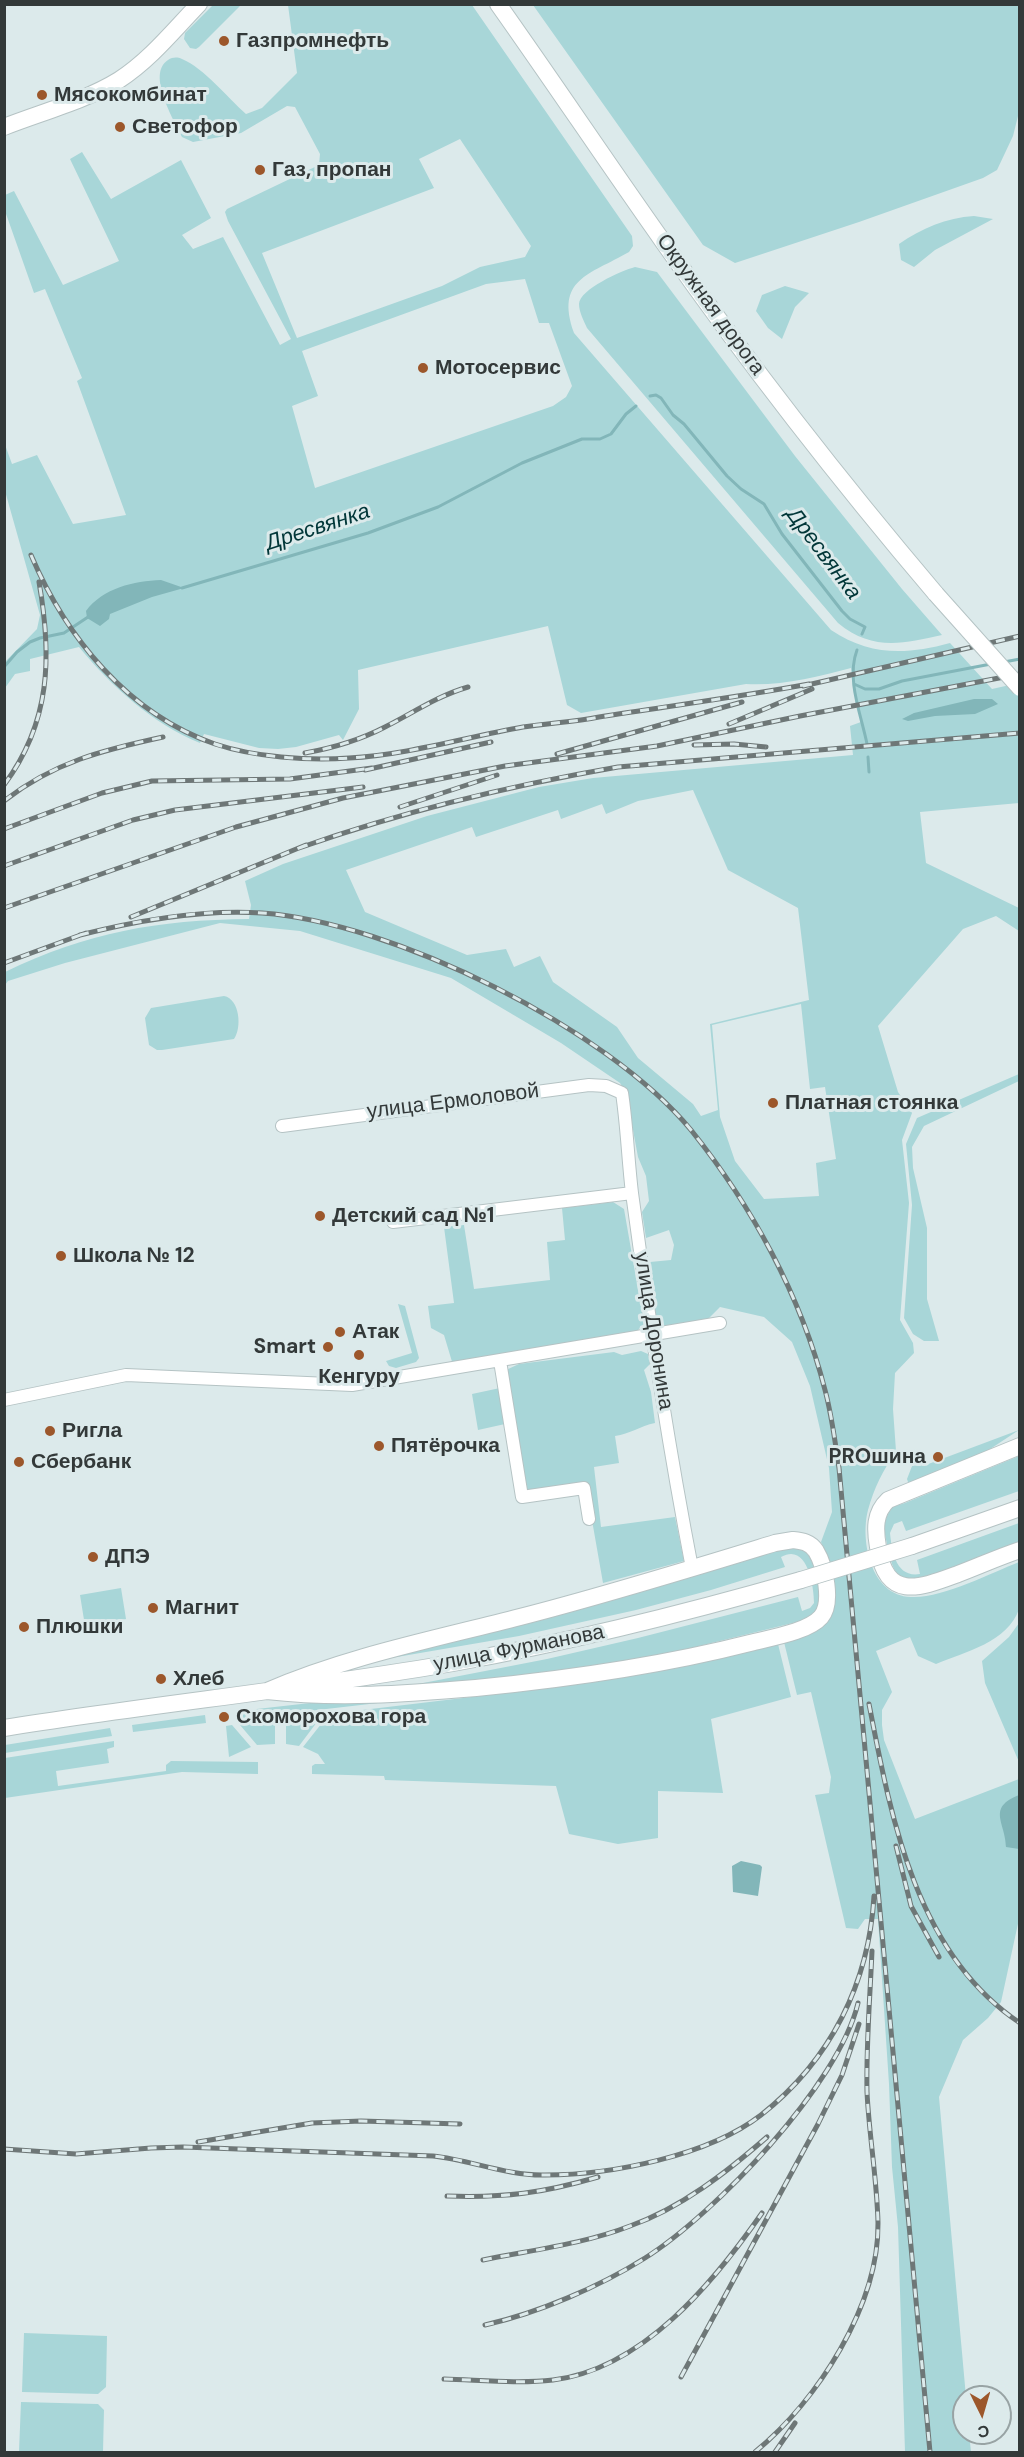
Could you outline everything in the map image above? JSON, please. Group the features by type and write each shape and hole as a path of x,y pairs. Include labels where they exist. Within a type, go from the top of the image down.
{"main road":[{"path":"4,127 87,96 120,79 157,48 199,4"},
{"name":"Окружная дорога","path":"498,4 664,243 866,512 1020,688"},
{"path":"1020,1446 888,1500 877,1515 876,1524 879,1559 883,1569 889,1578 909,1588 929,1585 1020,1550"},
{"name":"улица Фурманова","path":"4,1728 116,1710 267,1692 454,1663 597,1634 715,1605 801,1580 912,1546 1020,1508"},
{"path":"793,1540 810,1545 821,1564 827,1599 823,1615 805,1627 692,1657 588,1675 372,1696 308,1696 267,1692 297,1678 369,1655 599,1596 775,1544 793,1540"},
{"path":"369,1655 363,1660 361,1667 371,1676 365,1681 364,1688 372,1696"}],"street":[{"name":"улица Ермоловой","path":"282,1126 590,1085 606,1086 622,1093"},
{"name":"улица Доронина","path":"622,1093 632,1192 675,1477 692,1568"},
{"path":"393,1222 632,1192"},
{"path":"4,1400 126,1374 352,1385 720,1323"},
{"path":"500,1361 522,1497 584,1488 589,1519"}],"shaded area":[{"path":"213,5 241,5 199,47 190,48 184,39 185,33"},
{"path":"288,5 472,5 632,236 633,246 629,252 589,273 573,290 569,301 569,315 574,333 831,630 860,645 889,651 918,650 950,643 992,689 1019,683 1019,803 920,812 926,863 1019,908 1019,931 996,916 963,929 878,1026 898,1092 912,1113 902,1140 909,1203 900,1320 913,1343 914,1353 895,1373 893,1409 896,1451 910,1459 902,1462 897,1458 896,1452 879,1480 868,1510 866,1537 868,1551 878,1577 886,1587 897,1594 923,1597 937,1594 1019,1562 1021,1592 1019,1609 1005,1630 996,1638 972,1650 936,1664 918,1656 910,1637 876,1651 892,1692 882,1710 884,1740 915,1819 1019,1779 1019,1919 1001,2002 988,2018 963,2040 939,2097 965,2385 952,2385 952,2445 970,2445 971,2452 905,2452 898,2227 892,2167 878,1919 865,1919 858,1929 846,1928 815,1795 829,1793 831,1777 811,1692 797,1695 784,1642 816,1629 830,1564 821,1542 832,1512 829,1468 810,1386 792,1342 764,1317 720,1307 707,1320 663,1327 656,1322 650,1262 671,1260 674,1245 669,1230 646,1238 642,1212 649,1201 646,1176 638,1157 626,1092 620,1083 561,1043 451,978 300,931 220,923 65,963 8,981 5,985 5,972 36,958 94,938 184,922 249,919 251,905 245,881 283,864 427,816 539,787 593,778 853,755 850,726 861,722 851,668 799,680 772,684 746,684 581,713 567,705 548,626 358,670 359,709 343,740 339,735 296,747 259,748 204,734 200,743 149,715 119,690 79,647 30,659 30,671 15,674 5,688 5,662 37,629 40,615 5,491 4,442 12,464 37,455 73,524 126,515 77,381 82,378 45,289 34,293 5,211 5,195 14,191 63,285 119,261 70,159 82,152 111,199 181,160 211,218 182,235 193,249 223,237 280,345 291,339 225,212 319,165 320,154 295,107 287,106 241,133 193,142 182,137 164,97 160,76 162,67 172,58 182,59 199,69 246,114 262,108 297,73","holes":["460,139 531,246 525,257 480,267 442,286 297,338 262,253 434,188 419,159","525,279 539,323 549,323 572,386 566,397 553,406 315,488 292,406 318,396 302,351 486,284","693,790 728,870 798,908 809,1000 710,1024 718,1110 701,1116 693,1104 638,1058 617,1027 553,982 540,956 514,967 506,949 467,955 365,912 346,870 472,827 476,837 558,810 561,819 602,804 606,814 638,801","801,1004 810,1089 825,1087 836,1159 816,1163 819,1196 764,1199 735,1161 720,1117 712,1025"]},
{"path":"533,5 1019,5 1019,112 1013,136 997,170 983,178 735,263 703,245"},
{"path":"974,216 993,219 935,250 914,267 901,260 899,244 908,238 944,222"},
{"path":"635,267 657,272 795,456 942,635 914,641 888,643 863,638 838,623 587,328 580,310 581,298 602,281"},
{"path":"785,286 809,293 795,307 782,339 768,328 756,311 762,295"},
{"path":"161,580 184,588 152,597 110,614 109,619 100,626 87,618 86,611 110,591 130,584"},
{"path":"974,699 992,699 998,704 975,714 935,716 908,721 902,719 914,713"},
{"path":"224,996 233,1002 238,1014 238,1028 234,1039 162,1050 149,1045 145,1018 151,1008"},
{"path":"1019,1074 1019,1081 924,1126 912,1147 913,1168 927,1228 927,1299 939,1341 924,1341 913,1334 904,1318 912,1205 906,1144 917,1118"},
{"path":"613,1202 624,1209 644,1324 636,1332 453,1365 444,1335 431,1328 428,1306 454,1303 444,1227 464,1225 474,1289 550,1280 547,1242 565,1240 562,1208"},
{"path":"398,1304 405,1306 419,1358 416,1362 396,1368 389,1366 386,1361 412,1353"},
{"path":"641,1351 648,1354 650,1364 644,1370 651,1392 655,1423 615,1436 619,1463 594,1467 601,1527 675,1517 684,1561 603,1583 586,1486 524,1492 506,1370 519,1364 614,1352 622,1355"},
{"path":"500,1388 505,1424 478,1430 472,1394"},
{"path":"1019,1430 981,1455 912,1483 908,1482 914,1461 923,1466"},
{"path":"1019,1456 1019,1491 906,1531 902,1521 894,1524 890,1533 894,1555 900,1568 912,1574 920,1574 917,1560 1019,1523 1019,1542 958,1566 922,1577 909,1578 897,1574 892,1565 885,1533 886,1519 892,1507"},
{"path":"802,1547 817,1574 822,1606 805,1620 679,1651 587,1668 387,1690 547,1659 798,1597 802,1611 810,1608 814,1603 812,1586 803,1560 797,1555 790,1554 781,1557 785,1567 636,1610 519,1636 391,1658 776,1549"},
{"path":"121,1588 126,1619 85,1626 80,1595"},
{"path":"1019,1623 1019,1762 985,1683 982,1661 1009,1637"},
{"path":"778,1644 791,1697 711,1719 723,1793 658,1791 658,1838 618,1844 569,1834 556,1786 385,1780 384,1776 312,1774 312,1766 325,1764 318,1754 303,1747 329,1714 530,1690"},
{"path":"328,1701 377,1701 378,1703 240,1719 239,1711"},
{"path":"323,1714 299,1746 286,1744 286,1719"},
{"path":"205,1715 206,1723 133,1732 132,1725"},
{"path":"275,1720 275,1744 257,1745 240,1725"},
{"path":"232,1725 251,1747 229,1757 226,1726"},
{"path":"110,1728 112,1736 5,1753 5,1745"},
{"path":"114,1741 114,1747 107,1749 109,1763 56,1771 58,1786 166,1771 166,1765 171,1761 258,1762 258,1774 182,1772 5,1798 5,1758"},
{"path":"1019,1795 1019,1849 1006,1847 1000,1811 1003,1805"},
{"path":"741,1861 762,1867 758,1896 733,1892 732,1866"},
{"path":"24,2333 107,2336 106,2387 98,2394 22,2392"},
{"path":"21,2402 98,2404 104,2410 103,2452 19,2452"}],"waterway":[{"name":"Дресвянка","path":"650,396 656,395 661,398 673,415 684,424 727,476 741,489 764,504 782,534 842,611 850,619 865,627 862,634"},
{"name":"Дресвянка","path":"182,588 368,533 438,507 522,463 582,439 600,439 611,434 626,414 636,406"},
{"name":"Дресвянка","path":"4,667 17,652 30,642 64,633 88,617"},
{"path":"857,650 854,661 854,685 867,744"},
{"path":"1004,662 1020,659"},
{"path":"854,684 865,689 879,689 902,681 991,664"},
{"path":"868,757 869,772"}],"railway":[{"path":"31,555 62,615 82,643 128,693 154,713 184,731 215,744 264,755 316,759 371,756 415,750 523,727 590,719 809,684"},
{"path":"4,785 20,761 31,737 44,688 46,636 39,582"},
{"path":"803,686 1020,636"},
{"path":"4,908 236,827 343,798 505,766 657,746 1020,674"},
{"path":"305,753 366,736 435,700 468,687"},
{"path":"729,724 812,689"},
{"path":"557,754 742,702"},
{"path":"299,848 417,811 537,782 618,767 1020,733"},
{"path":"4,801 60,767 120,747 163,737"},
{"path":"365,770 491,742"},
{"path":"694,745 734,744 766,747"},
{"path":"4,829 102,793 152,781 290,779 372,768"},
{"path":"400,807 497,775"},
{"path":"4,866 133,820 175,810 363,787"},
{"path":"131,917 306,845"},
{"path":"80,935 193,914 262,913 315,921 373,936 433,959 494,987 553,1019 607,1055 654,1092 691,1130 713,1159 734,1189 772,1253 803,1320 815,1355 830,1410 839,1468 930,2452"},
{"path":"4,963 86,933"},
{"path":"869,1704 887,1792 899,1837 932,1922 956,1960 985,1994 1020,2023"},
{"path":"896,1846 911,1906 939,1957"},
{"path":"4,2149 76,2154 183,2147 433,2156 531,2175 571,2174 628,2167 687,2152 714,2142 761,2115 786,2093 826,2044 842,2018 855,1989 871,1928 874,1896"},
{"path":"755,2452 801,2406 840,2350 868,2287 876,2255 878,2223 867,2092 872,1951"},
{"path":"485,2325 526,2314 608,2279 645,2258 705,2211 771,2144 801,2108 827,2071 846,2035 858,2003"},
{"path":"681,2377 818,2124 842,2075 859,2024"},
{"path":"198,2142 312,2123 361,2121 460,2124"},
{"path":"483,2260 595,2238 649,2218 703,2188 767,2137"},
{"path":"447,2196 524,2193 598,2177"},
{"path":"444,2379 513,2382 553,2380 586,2372 617,2359 646,2341 699,2293 722,2267 762,2213"},
{"path":"775,2452 795,2423"}],"place":[{"name":"Газпромнефть","path":"224,41"},
{"name":"Мясокомбинат","path":"42,95"},
{"name":"Светофор","path":"120,127"},
{"name":"Газ, пропан","path":"260,170"},
{"name":"Мотосервис","path":"423,368"},
{"name":"Платная стоянка","path":"773,1103"},
{"name":"Детский сад №1","path":"320,1216"},
{"name":"Школа № 12","path":"61,1256"},
{"name":"Атак","path":"340,1332"},
{"name":"Smart","path":"328,1347"},
{"name":"Кенгуру","path":"359,1355"},
{"name":"Ригла","path":"50,1431"},
{"name":"Пятёрочка","path":"379,1446"},
{"name":"PROшина","path":"938,1457"},
{"name":"Сбербанк","path":"19,1462"},
{"name":"ДПЭ","path":"93,1557"},
{"name":"Магнит","path":"153,1608"},
{"name":"Плюшки","path":"24,1627"},
{"name":"Хлеб","path":"161,1679"},
{"name":"Скоморохова гора","path":"224,1717"}]}
